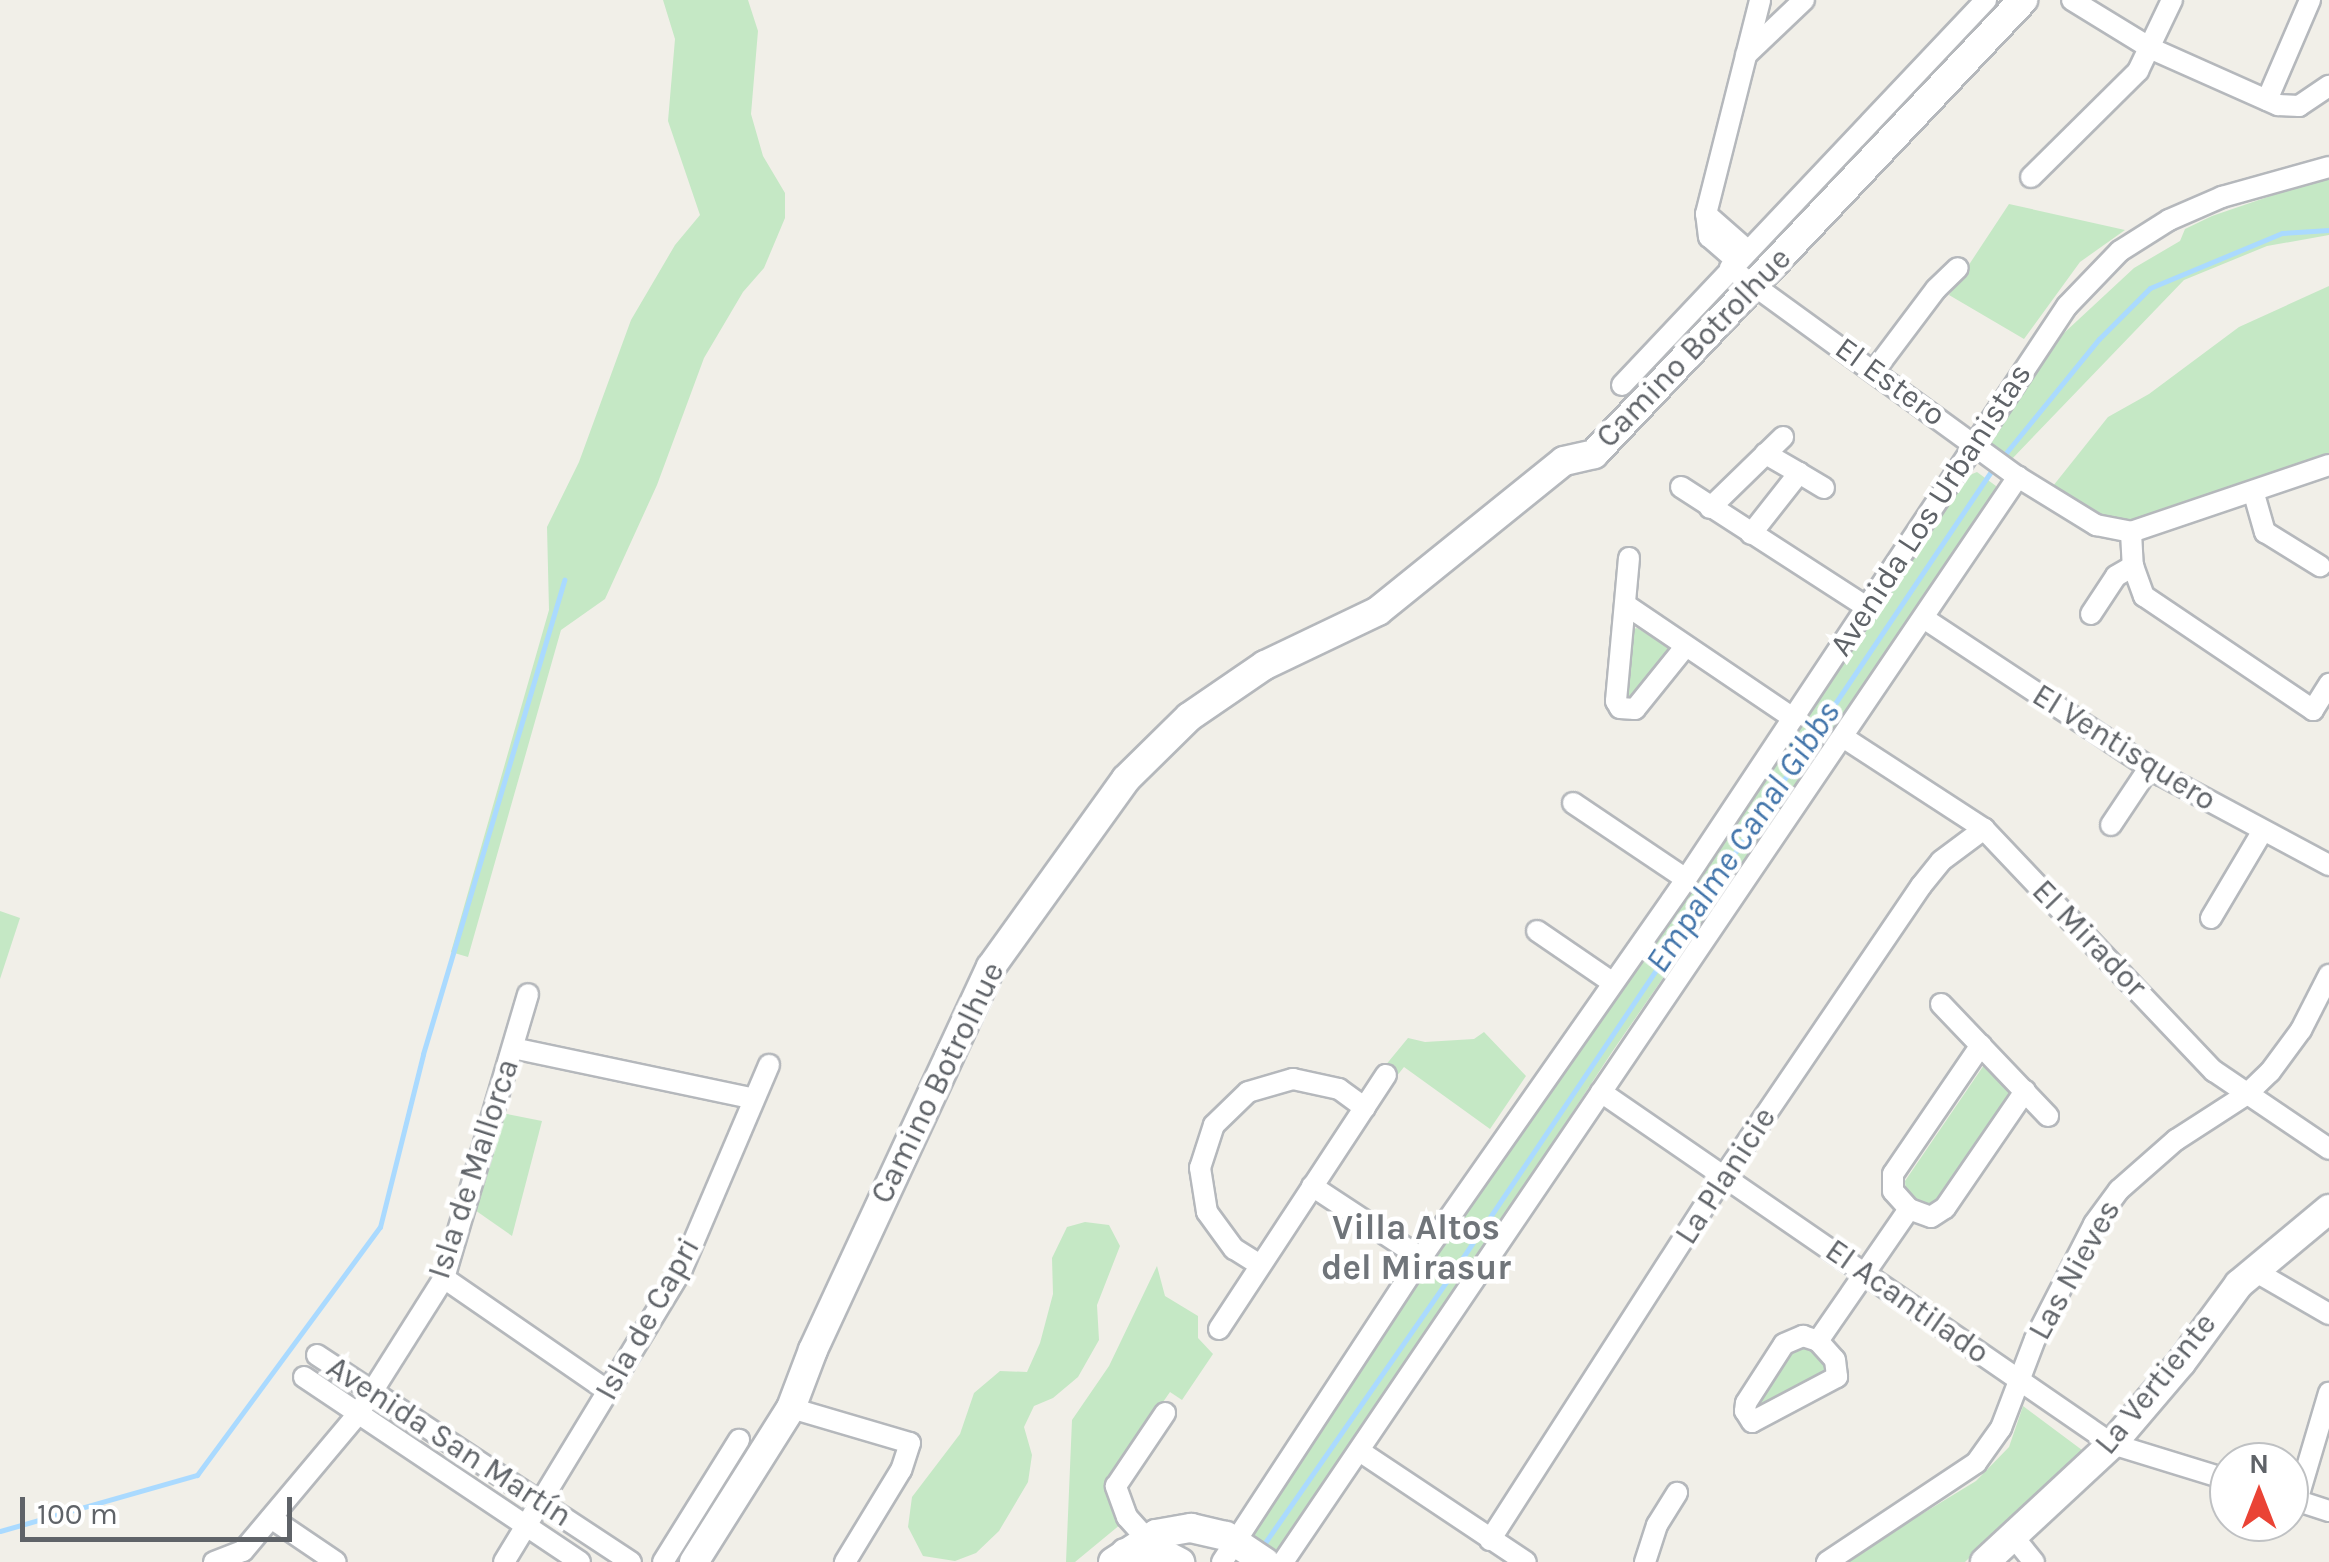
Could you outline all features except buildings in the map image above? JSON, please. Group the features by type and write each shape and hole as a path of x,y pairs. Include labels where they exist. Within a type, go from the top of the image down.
{"street":[{"path":"1738,260 1709,237 1706,214 1760,0"},
{"path":"1744,57 1804,0"},
{"name":"Camino Botrolhue","path":"1622,385 1986,0"},
{"name":"Camino Botrolhue","path":"694,1562 792,1408 812,1350 967,1012 992,966 1126,780 1190,716 1265,665 1378,610 1564,461 1594,454 2023,0"},
{"path":"2072,0 2152,49 2290,108 2300,106 2329,86"},
{"path":"2031,177 2138,71 2152,49 2172,0"},
{"path":"2268,100 2310,0"},
{"name":"Avenida Los Urbanistas","path":"1242,1553 1420,1258 1610,982 1686,879 1980,447 2067,306 2120,252 2195,207 2329,167"},
{"path":"1706,214 1738,260"},
{"name":"El Estero","path":"1738,260 1753,286 1875,370 2012,473 2083,520 2131,532"},
{"path":"1875,370 1936,289 1958,268"},
{"path":"1710,508 1783,437"},
{"path":"1765,454 1824,488"},
{"path":"2329,466 2131,532 2133,566 2144,596 2312,710 2329,684"},
{"path":"1751,534 1799,473"},
{"name":"Avenida Los Urbanistas","path":"1283,1562 1925,619 2012,473"},
{"path":"1681,487 1868,608"},
{"path":"2254,494 2265,532 2320,566"},
{"path":"1629,558 1616,701 1620,708 1636,709 1685,647"},
{"path":"2091,614 2116,576 2133,566"},
{"path":"1626,605 1793,718"},
{"name":"El Ventisquero","path":"1925,619 2149,768 2329,865"},
{"name":"El Mirador","path":"1842,738 1984,829 2214,1071 2329,1149"},
{"path":"2112,825 2149,768"},
{"path":"1573,804 1686,879"},
{"name":"La Planicie","path":"1490,1540 1724,1176 1922,886 1941,861 1984,829"},
{"path":"2211,918 2262,832"},
{"path":"1537,931 1610,982"},
{"name":"Las Nieves","path":"1827,1562 1976,1463 2001,1428 2035,1339 2094,1224 2119,1190 2176,1140 2247,1094 2301,1030 2329,975"},
{"name":"Isla de Mallorca","path":"214,1562 243,1550 358,1414 444,1278 528,994"},
{"path":"1942,1004 2048,1116"},
{"path":"1981,1045 1893,1174 1893,1191 1910,1210 1932,1217 1946,1208 2025,1091"},
{"path":"512,1048 754,1099"},
{"name":"Isla de Capri","path":"504,1562 682,1269 769,1065"},
{"path":"1219,1329 1386,1075"},
{"path":"1260,1265 1223,1238 1202,1198 1200,1168 1214,1125 1248,1092 1278,1081 1324,1084 1365,1108"},
{"name":"El Acantilado","path":"1601,1092 2112,1444 2209,1474"},
{"path":"1312,1186 1420,1258"},
{"name":"La Vertiente","path":"1985,1562 2112,1444 2254,1270 2329,1209"},
{"path":"1818,1341 1910,1210"},
{"path":"2254,1270 2329,1314"},
{"path":"444,1278 608,1391"},
{"path":"1803,1336 1818,1341 1835,1360 1837,1376 1752,1422 1744,1411 1746,1402 1784,1344 1803,1336"},
{"name":"Avenida San Martín","path":"317,1355 632,1562"},
{"name":"Avenida San Martín","path":"304,1377 580,1562"},
{"path":"2309,1453 2329,1394"},
{"path":"792,1408 910,1443 901,1470 845,1562"},
{"path":"1127,1552 1127,1517 1116,1486 1165,1414"},
{"path":"663,1562 739,1440"},
{"path":"1361,1452 1526,1562"},
{"path":"1644,1562 1657,1525 1678,1493"},
{"path":"271,1518 336,1562"},
{"path":"1127,1552 1191,1528 1242,1553"},
{"path":"2012,1535 2034,1562"},
{"path":"1127,1552 1158,1551 1180,1562"}],"green space":[{"path":"663,0 748,0 758,31 751,114 763,156 785,193 785,218 764,268 743,292 704,358 657,485 605,599 561,630 468,957 451,952 549,610 547,527 579,462 631,320 675,245 700,215 668,121 675,39"},
{"path":"2329,176 2329,235 2267,246 2184,280 2010,461 1989,451 1992,437 2064,333 2134,268 2180,241 2185,229 2212,216"},
{"path":"2009,204 2125,230 2080,262 2024,339 1949,295"},
{"path":"2329,286 2329,453 2129,524 2104,519 2053,486 2108,417 2149,394 2239,327"},
{"path":"1977,472 1996,486 1995,497 1612,1052 1359,1438 1272,1558 1249,1543 1251,1532 1965,477"},
{"path":"1637,628 1669,647 1625,708 1626,631"},
{"path":"0,911 20,918 0,979"},
{"path":"1484,1032 1526,1076 1490,1129 1404,1067 1392,1082 1380,1072 1408,1038 1425,1042 1474,1039"},
{"path":"1984,1065 2015,1090 1939,1201 1922,1206 1906,1193 1905,1181"},
{"path":"497,1112 542,1121 512,1236 472,1208"},
{"path":"1085,1222 1109,1225 1120,1246 1097,1305 1099,1340 1078,1377 1053,1398 1034,1406 1024,1427 1032,1455 1028,1482 999,1531 976,1553 955,1561 923,1556 908,1527 912,1497 960,1434 974,1393 1000,1371 1027,1372 1040,1343 1053,1294 1052,1258 1067,1227"},
{"path":"1157,1266 1165,1296 1198,1316 1198,1338 1213,1354 1182,1400 1170,1392 1108,1481 1121,1524 1075,1562 1066,1562 1072,1420 1109,1366"},
{"path":"1805,1345 1826,1361 1827,1376 1765,1412 1755,1409 1790,1349"},
{"path":"2023,1406 2082,1450 1965,1562 1843,1562 1976,1481 2009,1447"}],"waterway":[{"name":"Empalme Canal Gibbs","path":"2001,459 2099,339 2150,288 2282,233 2329,230"},
{"name":"Empalme Canal Gibbs","path":"1262,1547 1447,1281 1994,467"},
{"path":"0,1531 197,1475 380,1227 423,1054 564,580"}],"district":[{"name":"Villa Altos del Mirasur","path":"1416,1248"}]}
